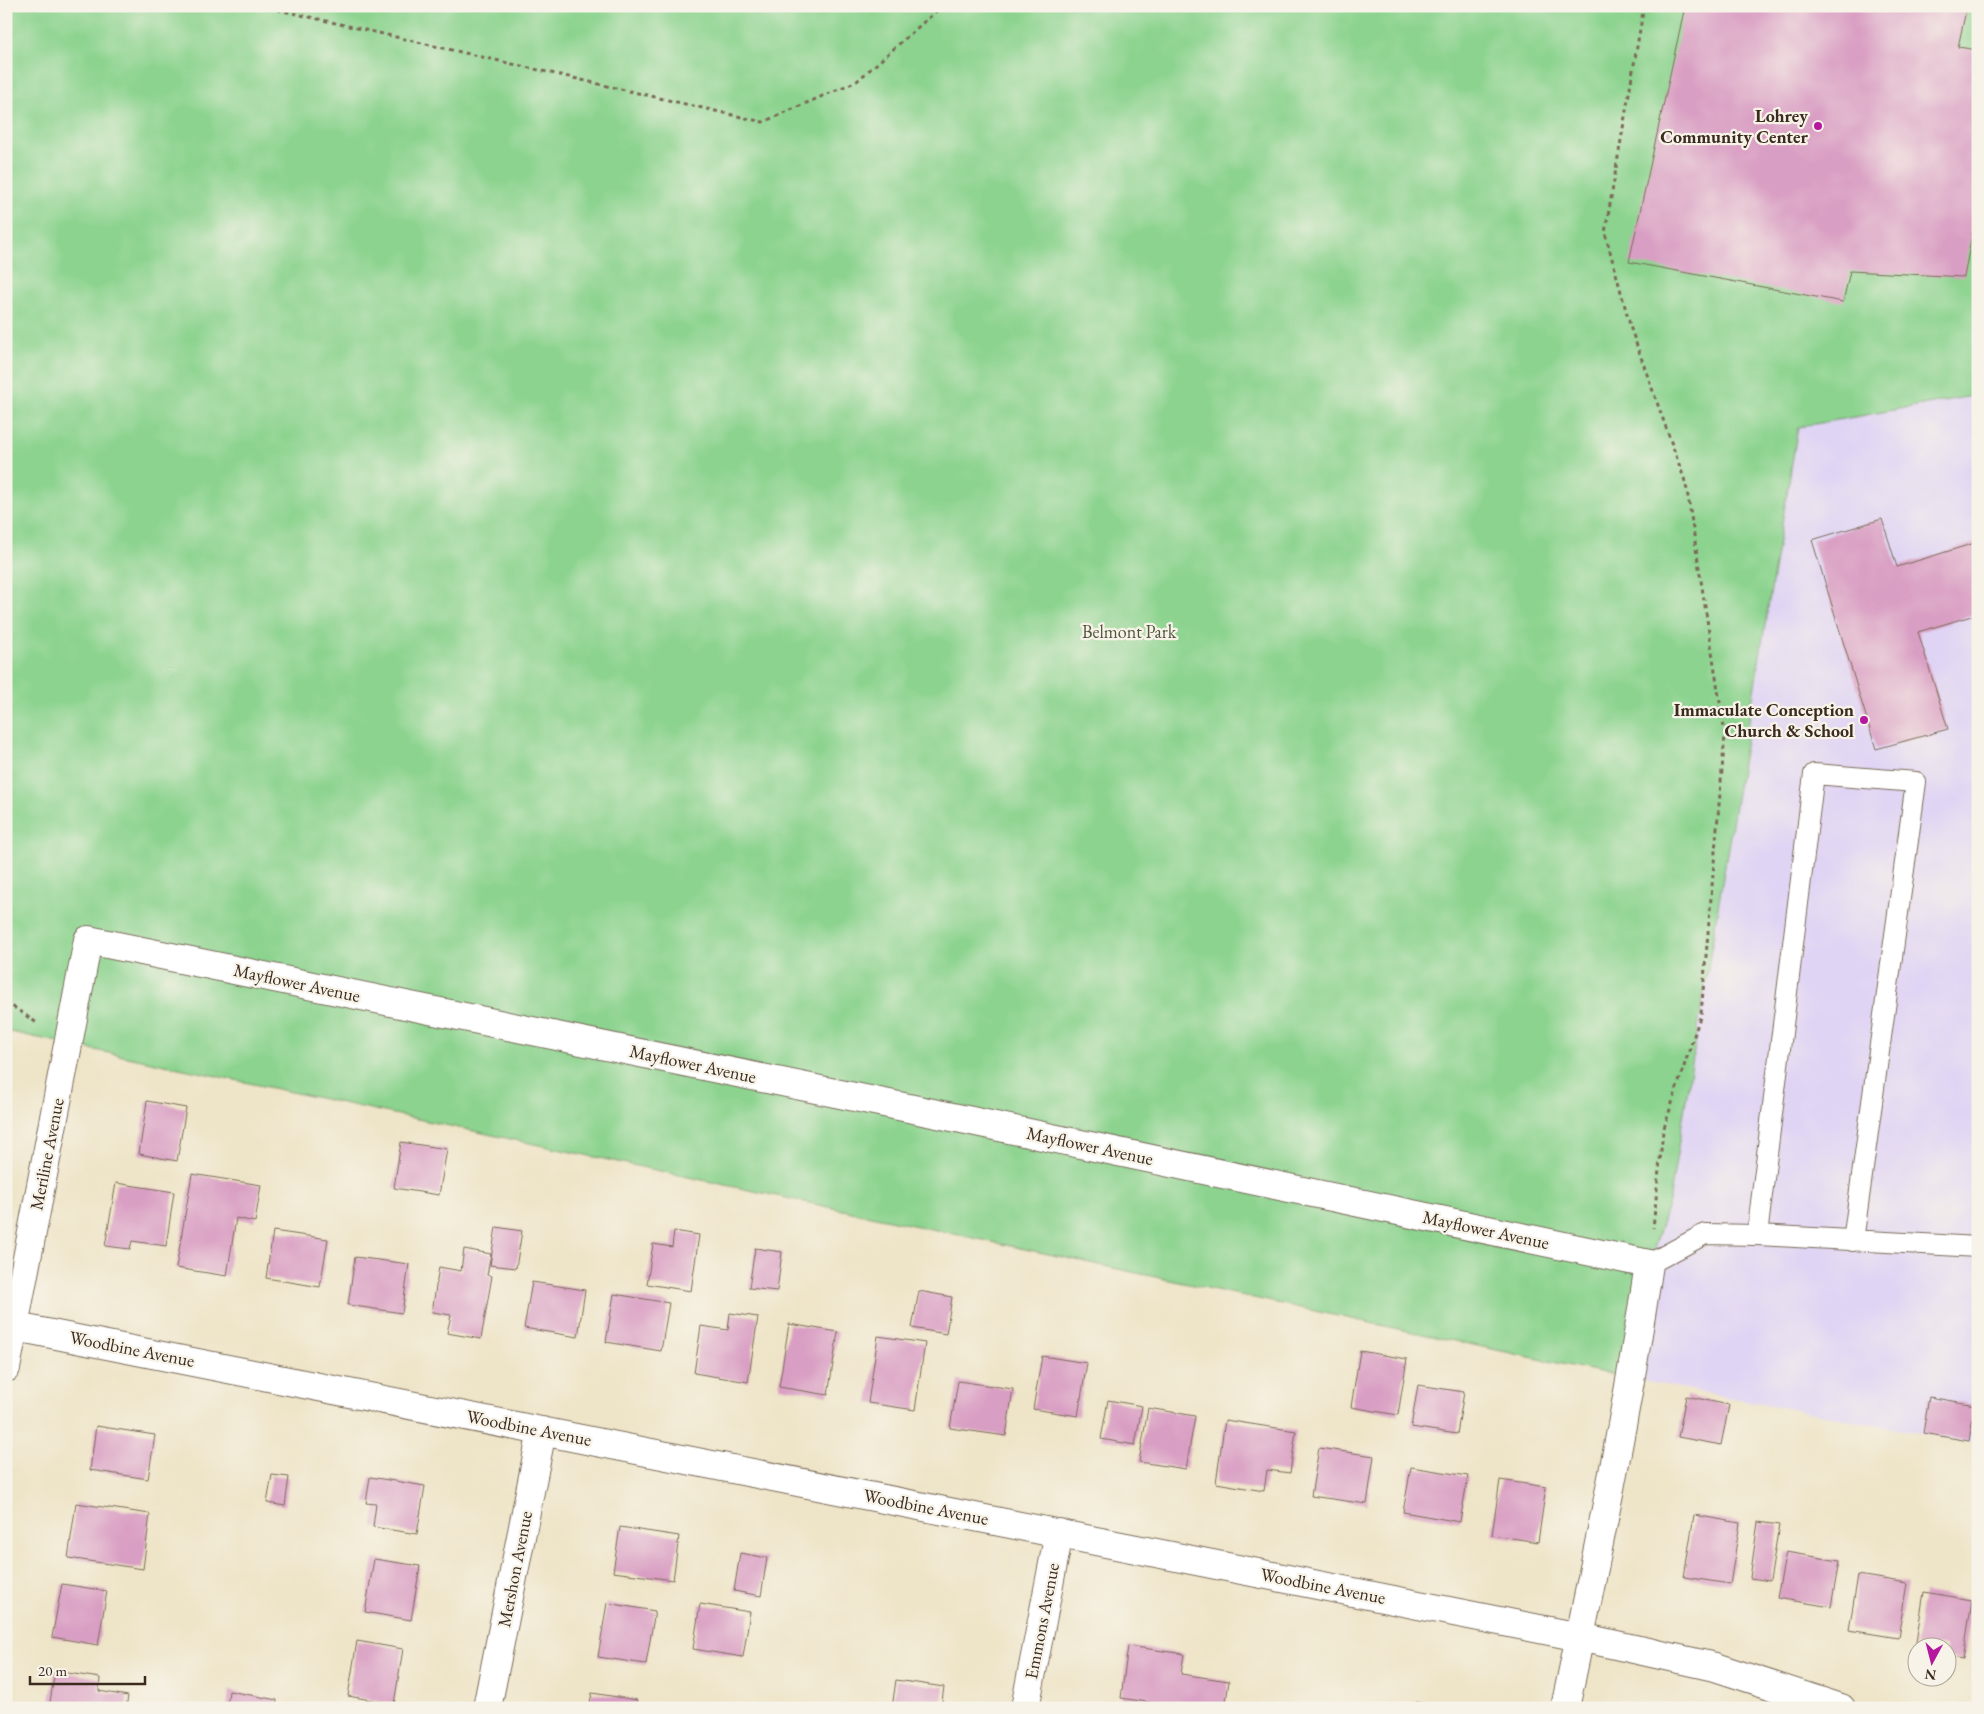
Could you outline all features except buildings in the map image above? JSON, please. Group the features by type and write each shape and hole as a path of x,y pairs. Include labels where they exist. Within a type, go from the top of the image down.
{"street":[{"name":"Mayflower Avenue","path":"88,940 982,1123 1649,1264"},
{"name":"Meriline Avenue","path":"6,1368 10,1326 88,940"},
{"path":"1565,1708 1608,1510 1632,1380 1649,1264"},
{"name":"Woodbine Avenue","path":"10,1326 1580,1637 1714,1667 1841,1708"},
{"name":"Mershon Avenue","path":"487,1708 542,1430"},
{"name":"Emmons Avenue","path":"1025,1708 1059,1533"}],"lane":[{"path":"1757,1234 1814,774 1916,782 1853,1241"},
{"path":"1649,1264 1705,1234 1757,1234 1978,1247"}],"path":[{"path":"262,6 763,122 857,81 942,6"},
{"path":"1644,6 1605,233 1631,329 1686,484 1725,736 1701,1014 1662,1131 1649,1264"}],"shaded area":[{"name":"Immaculate Conception Church & School","path":"1978,395 1978,1444 1632,1379 1649,1264 1669,1202 1798,427"}],"green space":[{"name":"Belmont Park","path":"6,6 1978,6 1978,395 1798,427 1669,1202 1649,1264 1632,1379 6,1031"}],"place":[{"name":"Lohrey Community Center","path":"1818,126"},
{"name":"Immaculate Conception Church & School","path":"1864,720"}]}
